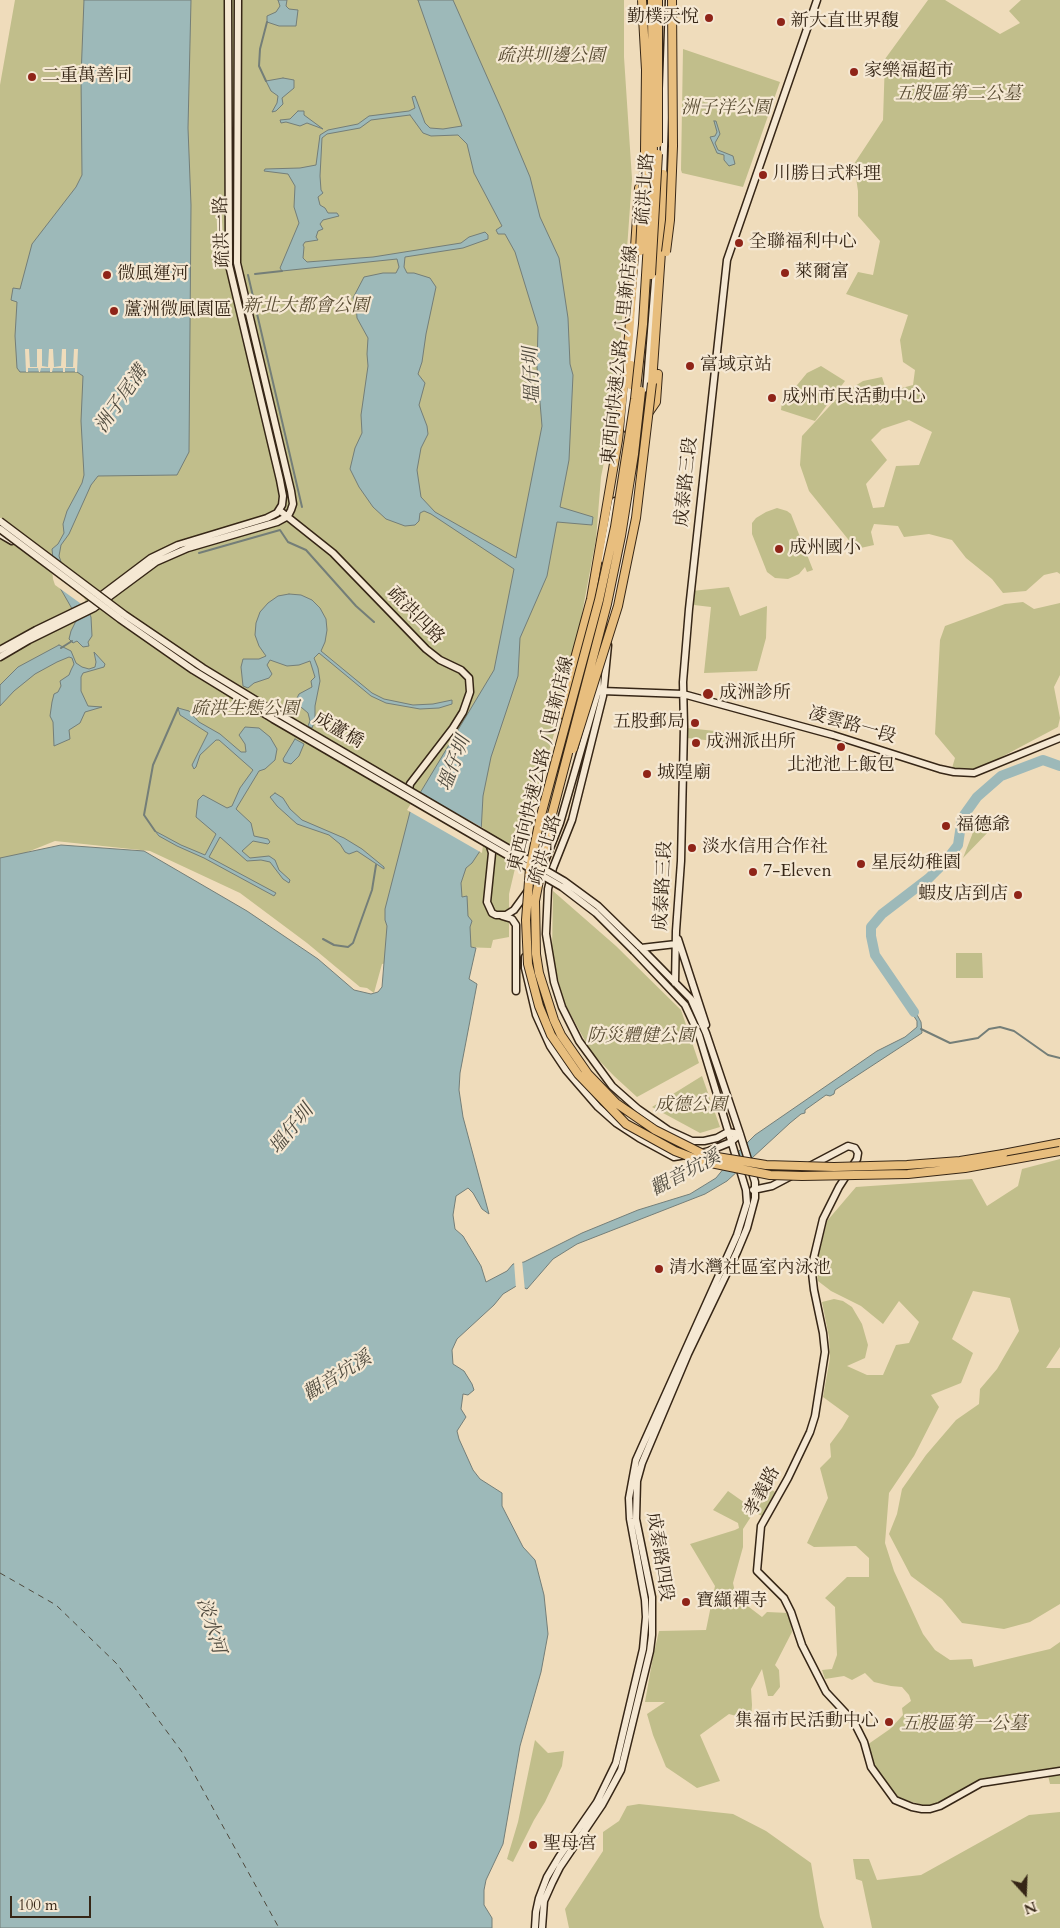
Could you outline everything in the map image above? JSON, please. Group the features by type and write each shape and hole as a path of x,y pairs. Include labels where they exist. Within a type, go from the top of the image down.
{"highway":[{"path":"631,385 631,360 646,143 646,70 642,0"},
{"name":"東西向快速公路 八里新店線","path":"651,0 653,161 643,324 635,400 615,527 599,600 540,819 530,868 526,920 528,964 539,1006 551,1035 578,1074 626,1124 675,1151 701,1161 770,1175 908,1174 965,1168 1060,1151"},
{"name":"東西向快速公路 八里新店線","path":"658,0 658,164 638,424 621,536 609,594 551,818 540,872 536,900 536,954 548,1005 561,1035 588,1074 616,1103 655,1130 705,1154 766,1165 834,1167 934,1163 1003,1154 1060,1143"},
{"path":"644,424 646,417 656,402 666,252 670,220 673,146 671,2"},
{"path":"562,735 574,662 591,599 619,431 629,336 640,180 647,158"},
{"path":"564,770 577,741 618,606 636,518 652,383 661,252 663,174"}],"street":[{"name":"疏洪一路","path":"228,0 229,265 280,480 283,500 280,510"},
{"name":"疏洪一路","path":"238,0 237,263 291,491 293,504 288,516"},
{"name":"疏洪北路","path":"651,0 645,235 621,473 596,600 601,691 560,822 526,908 524,968 536,1015 550,1046 566,1070 598,1107 616,1123 674,1157 732,1145 740,1134"},
{"name":"成泰路三段","path":"673,992 681,861 683,694 689,609 727,260 817,0"},
{"name":"疏洪北路","path":"671,2 663,174 644,424 625,550 610,615 601,691 572,820 553,868 548,889 546,934 549,962 562,1007 579,1041 612,1086 638,1109 668,1130 692,1141 717,1138 728,1132"},
{"name":"疏洪四路","path":"280,510 333,553 426,649 440,660 461,670 468,678 470,692 462,712 453,728 410,784 409,790 412,795 483,836 490,845 492,853 487,902 492,913 501,916"},
{"path":"92,606 152,558 178,545 266,518 280,510"},
{"path":"0,650 92,606 156,562 188,548 268,525 288,516"},
{"path":"0,517 41,552"},
{"name":"成蘆橋","path":"0,521 125,615 203,668 564,881 598,906 675,982"},
{"name":"成蘆橋","path":"0,529 150,641 193,670 273,719 562,887 596,913 673,992"},
{"path":"0,534 26,549"},
{"path":"0,657 73,615"},
{"name":"凌雲路一段","path":"601,691 683,694 832,735 954,772 974,773 1060,738"},
{"path":"501,916 514,910 538,877"},
{"path":"501,916 512,919 516,925 516,991"},
{"path":"676,931 714,1055"},
{"path":"640,947 676,944"},
{"path":"675,982 691,999 706,1033 740,1134 756,1190"},
{"path":"673,992 685,1005 698,1036 746,1190"},
{"path":"728,1132 740,1134"},
{"name":"孝義路","path":"746,1190 756,1190 772,1186 848,1146 855,1148 858,1153 857,1159 839,1187 823,1219 812,1272 825,1352 815,1416 810,1432 788,1478 760,1526 757,1571 784,1598 791,1612 802,1645 826,1692 854,1722 864,1742 871,1767 894,1800 922,1810 930,1809 940,1806 981,1783 1060,1771"},
{"name":"成泰路四段","path":"535,1928 539,1898 547,1877 597,1802 616,1763 645,1633 645,1600 630,1519 629,1498 632,1475 642,1445 739,1230 746,1204 746,1190"},
{"name":"成泰路四段","path":"542,1928 544,1901 552,1883 560,1867 602,1805 621,1770 650,1651 652,1597 636,1519 637,1482 642,1463 688,1354 747,1228 756,1190"}],"green space":[{"name":"新北大都會公園","path":"15,0 624,0 624,57 632,179 616,403 601,477 596,539 569,683 517,860 509,894 509,937 493,940 491,948 462,947 382,964 374,993 367,988 360,987 307,943 240,893 150,851 55,841 0,863 0,85"},
{"name":"五股區第二公墓","path":"928,0 945,0 1000,34 1020,23 1009,11 1021,0 1060,0 1060,574 1057,572 1044,575 1026,591 1003,593 992,579 966,558 952,540 929,534 904,537 898,526 874,524 871,532 874,545 856,549 809,491 800,465 802,436 839,396 863,381 882,377 887,392 913,385 915,370 903,362 900,340 908,315 846,294 858,272 873,275 880,241 858,216 858,191 854,164 883,120 885,59","holes":["909,420 932,432 919,465 896,466 884,507 873,508 866,484 887,460 871,440 882,429"]},
{"name":"洲子洋公園","path":"683,49 780,82 743,187 682,173"},
{"path":"821,366 845,381 815,421 781,410 783,393 793,390 807,373"},
{"path":"777,508 791,514 813,570 807,572 805,567 799,574 788,579 775,578 767,572 752,534 752,523 756,518"},
{"path":"729,587 740,616 767,606 766,638 757,671 704,673 711,607 694,605 692,591"},
{"path":"1023,602 1034,609 1060,603 1060,675 1054,687 1060,718 1058,727 977,770 952,768 955,758 935,734 940,640 945,626 1005,604"},
{"path":"687,728 753,735 751,745 687,738"},
{"path":"977,817 991,824 992,828 963,858 972,835"},
{"name":"防災體健公園","path":"553,891 616,946 681,1010 699,1063 637,1097 591,1052 563,1000 552,953"},
{"path":"956,953 982,953 983,978 956,978"},
{"name":"成德公園","path":"702,1076 720,1127 700,1133 652,1107"},
{"name":"五股區第一公墓","path":"1060,1159 1060,1347 1046,1368 1060,1368 1060,1604 1030,1622 1004,1629 962,1623 942,1599 911,1576 889,1534 897,1514 902,1489 926,1455 956,1420 979,1404 980,1389 997,1369 1019,1331 1010,1298 973,1291 952,1339 973,1353 961,1383 931,1395 939,1407 914,1456 889,1493 885,1543 894,1571 923,1634 935,1650 950,1660 972,1659 974,1667 1050,1649 1060,1642 1060,1784 1050,1784 1047,1771 990,1778 976,1783 942,1802 926,1806 896,1797 874,1768 867,1745 890,1729 903,1715 902,1708 911,1701 909,1695 902,1687 874,1682 865,1673 852,1680 844,1676 825,1679 822,1670 832,1669 837,1655 835,1607 825,1598 847,1577 869,1577 869,1558 856,1546 814,1547 807,1543 828,1498 820,1468 831,1457 830,1444 849,1416 823,1397 830,1358 829,1337 822,1302 834,1299 843,1301 852,1307 862,1324 868,1345 865,1358 847,1366 867,1375 883,1375 896,1345 909,1343 919,1322 899,1301 883,1324 861,1306 831,1291 818,1281 816,1266 827,1221 856,1187 972,1179 987,1206 1018,1186 1022,1169"},
{"path":"764,1484 775,1492 762,1516 754,1512 743,1529 743,1547 733,1583 736,1597 762,1617 767,1612 789,1613 792,1632 775,1665 779,1670 780,1687 773,1696 768,1696 762,1669 751,1689 751,1720 729,1714 700,1735 720,1781 697,1788 666,1767 653,1735 647,1714 665,1702 645,1702 653,1657 659,1631 706,1630 715,1586 690,1544 739,1528 738,1523 713,1510 728,1491 745,1503"},
{"path":"535,1740 548,1753 564,1751 562,1766 513,1862 507,1859 518,1822"},
{"path":"639,1804 733,1814 766,1831 811,1863 820,1917 824,1928 569,1928 565,1909 603,1851 603,1832 619,1821 627,1806"},
{"path":"1060,1812 1060,1928 872,1928 862,1881 856,1879 853,1859 869,1859 877,1880 921,1875 1029,1815"}],"water":[{"name":"微風運河","path":"84,0 191,0 188,128 191,205 189,452 177,475 98,476 91,485 69,534 61,545 59,556 70,588 83,600 91,617 92,636 88,642 89,646 83,647 77,641 73,643 69,639 76,621 75,614 55,579 52,549 58,544 64,533 63,524 67,511 82,483 84,475 81,421 83,376 77,372 20,372 17,368 15,336 17,302 11,300 13,288 20,289 32,244 76,187 82,175 81,77"},
{"path":"278,0 287,0 286,6 289,9 298,10 296,26 279,26 267,22 267,16 276,12 280,6"},
{"path":"418,0 453,0 530,177 540,217 559,258 568,318 570,364 573,375 569,460 560,507 593,517 592,525 557,522 547,576 520,638 518,676 491,757 483,796 480,851 466,868 461,883 462,897 467,896 468,916 472,921 470,927 471,947 476,948 469,979 477,984 460,1073 459,1090 463,1117 489,1214 482,1209 468,1188 456,1196 453,1215 455,1229 463,1236 481,1266 486,1282 507,1271 513,1264 524,1262 582,1233 638,1210 690,1194 716,1178 733,1157 755,1135 877,1051 905,1037 917,1027 917,1021 906,1004 909,1000 921,1022 922,1033 835,1090 834,1094 826,1095 805,1110 805,1113 790,1123 727,1181 705,1194 577,1244 553,1259 527,1289 518,1285 503,1294 494,1305 457,1339 452,1350 453,1364 464,1371 474,1390 468,1395 463,1394 461,1409 466,1417 457,1431 459,1439 473,1470 480,1479 502,1493 502,1506 523,1547 535,1560 544,1595 548,1634 541,1672 520,1746 503,1844 486,1880 484,1890 484,1905 492,1918 492,1928 0,1928 0,858 61,845 144,851 247,911 318,959 354,990 371,994 378,992 382,987 387,926 385,909 411,808 494,670 514,569 424,511 420,513 419,521 415,525 405,526 386,519 373,507 359,487 350,469 355,448 362,433 361,415 368,366 368,338 357,318 356,304 353,298 364,277 383,273 396,273 399,267 397,259 282,271 280,268 299,223 294,207 295,186 288,174 264,171 265,169 300,168 316,165 320,135 328,130 358,124 369,116 409,111 415,108 412,97 415,96 425,123 430,128 443,129 462,126","holes":["410,115 423,133 431,136 458,135 467,144 474,173 502,226 496,230 498,234 505,234 515,252 538,327 537,367 542,426 516,558 435,512 421,497 417,470 421,448 428,434 419,405 425,383 418,374 436,287 430,278 407,273 404,267 405,257 463,248 488,239 488,235 485,232 469,237 461,243 373,257 307,262 303,258 303,245 305,242 318,240 316,237 318,231 323,229 320,224 323,220 339,216 337,213 328,213 320,205 318,197 323,193 320,176 322,138 327,134 360,128 371,120"]},
{"path":"283,78 294,80 294,88 282,98 283,104 276,111 272,112 277,103 278,96 271,91 266,81"},
{"path":"298,111 304,111 304,115 323,129 307,123 300,126 286,122 281,123 280,120 290,119"},
{"path":"714,121 716,121 720,134 715,143 718,150 733,156 735,164 729,166 724,160 724,155 717,153 710,137 715,136 717,132"},
{"path":"289,594 301,595 312,600 320,608 326,619 327,630 321,651 372,693 384,699 413,705 433,704 452,700 452,704 439,708 420,709 386,703 371,696 319,653 314,658 320,681 315,706 315,721 312,728 308,726 310,721 308,713 295,702 299,694 312,687 311,681 315,677 310,661 299,665 287,666 270,660 267,665 272,674 269,678 254,683 248,688 243,686 241,667 243,659 259,659 266,656 259,646 255,635 256,623 260,612 278,596"},
{"path":"59,645 71,651 76,663 82,667 89,669 95,667 94,652 105,664 104,667 83,673 81,677 81,691 88,706 102,707 85,712 80,723 69,730 70,739 54,746 53,722 50,716 52,702 54,694 58,692 61,686 60,681 69,675 74,664 72,658 69,657 57,662 35,674 14,691 0,706 0,685 18,667"},
{"path":"178,708 189,711 199,722 220,734 241,752 246,752 245,744 239,735 245,727 259,728 270,737 277,749 275,760 265,769 259,771 236,809 251,823 254,836 268,839 270,842 268,844 253,841 242,851 250,858 269,856 275,860 279,870 290,880 289,883 283,879 270,862 261,860 247,861 220,837 209,857 276,893 274,896 204,858 177,846 159,836 155,831 205,855 216,834 196,817 198,800 203,795 227,808 232,806 240,788 253,770 219,740 216,740 200,755 194,769 192,765 208,733 180,715"},
{"path":"295,739 304,744 299,756 291,764 284,762 283,759"},
{"path":"275,793 283,798 290,809 302,820 344,838 362,849 384,869 357,851 349,854 345,852 340,844 329,835 297,824 270,797"}],"pier":[{"path":"25,349 29,349 30,367 37,367 37,349 42,349 42,366 48,367 49,349 53,349 54,367 61,366 62,349 66,349 66,367 73,367 74,349 78,349 77,372 75,372 75,368 65,368 65,372 63,372 63,368 53,368 52,372 50,372 50,368 41,368 39,372 38,368 28,368 28,372 26,372"},
{"path":"51,558 67,570 72,587 84,598 91,611 55,585"},
{"path":"418,792 485,829 482,853 407,810"},
{"path":"522,1260 525,1291 516,1289 514,1262"}],"waterway":[{"path":"266,81 259,66 260,49 267,22"},
{"path":"255,274 282,271"},
{"path":"248,275 302,507"},
{"path":"199,553 280,530 288,542 306,550 356,606 374,622"},
{"name":"洲子尾溝","path":"61,648 72,641"},
{"path":"155,831 144,815 153,765 178,708"},
{"name":"觀音坑溪","path":"914,1012 875,955 871,927 882,914 929,878 944,863 958,845 962,818 977,797 1001,776 1043,760 1060,766"},
{"path":"323,939 334,945 348,947 353,943 372,890 376,865"},
{"path":"921,1029 950,1043 978,1038 989,1029 1000,1027 1014,1031 1048,1055 1060,1058"}],"ferry route":[{"path":"0,1573 56,1605 117,1664 182,1752 279,1928"}],"place":[{"name":"勤樸天悅","path":"709,18"},
{"name":"新大直世界馥","path":"781,22"},
{"name":"家樂福超市","path":"854,72"},
{"name":"二重萬善同","path":"32,77"},
{"name":"川勝日式料理","path":"763,175"},
{"name":"全聯福利中心","path":"739,243"},
{"name":"萊爾富","path":"785,273"},
{"name":"微風運河","path":"107,275"},
{"name":"蘆洲微風園區","path":"114,311"},
{"name":"富域京站","path":"690,366"},
{"name":"成州市民活動中心","path":"772,398"},
{"name":"成州國小","path":"779,549"},
{"name":"成洲診所","path":"708,694"},
{"name":"五股郵局","path":"695,723"},
{"name":"成洲派出所","path":"696,743"},
{"name":"北池池上飯包","path":"841,747"},
{"name":"城隍廟","path":"647,774"},
{"name":"福德爺","path":"946,826"},
{"name":"淡水信用合作社","path":"692,848"},
{"name":"星辰幼稚園","path":"861,864"},
{"name":"7-Eleven","path":"753,872"},
{"name":"蝦皮店到店","path":"1018,895"},
{"name":"清水灣社區室內泳池","path":"659,1269"},
{"name":"寶纈禪寺","path":"686,1602"},
{"name":"集福市民活動中心","path":"889,1722"},
{"name":"聖母宮","path":"533,1845"}],"park label":[{"name":"疏洪圳邊公園","path":"551,57"},
{"name":"疏洪生態公園","path":"245,710"}],"water label":[{"name":"塭仔圳","path":"533,376"},
{"name":"塭仔圳","path":"455,764"},
{"name":"塭仔圳","path":"292,1130"},
{"name":"淡水河","path":"210,1626"}]}
